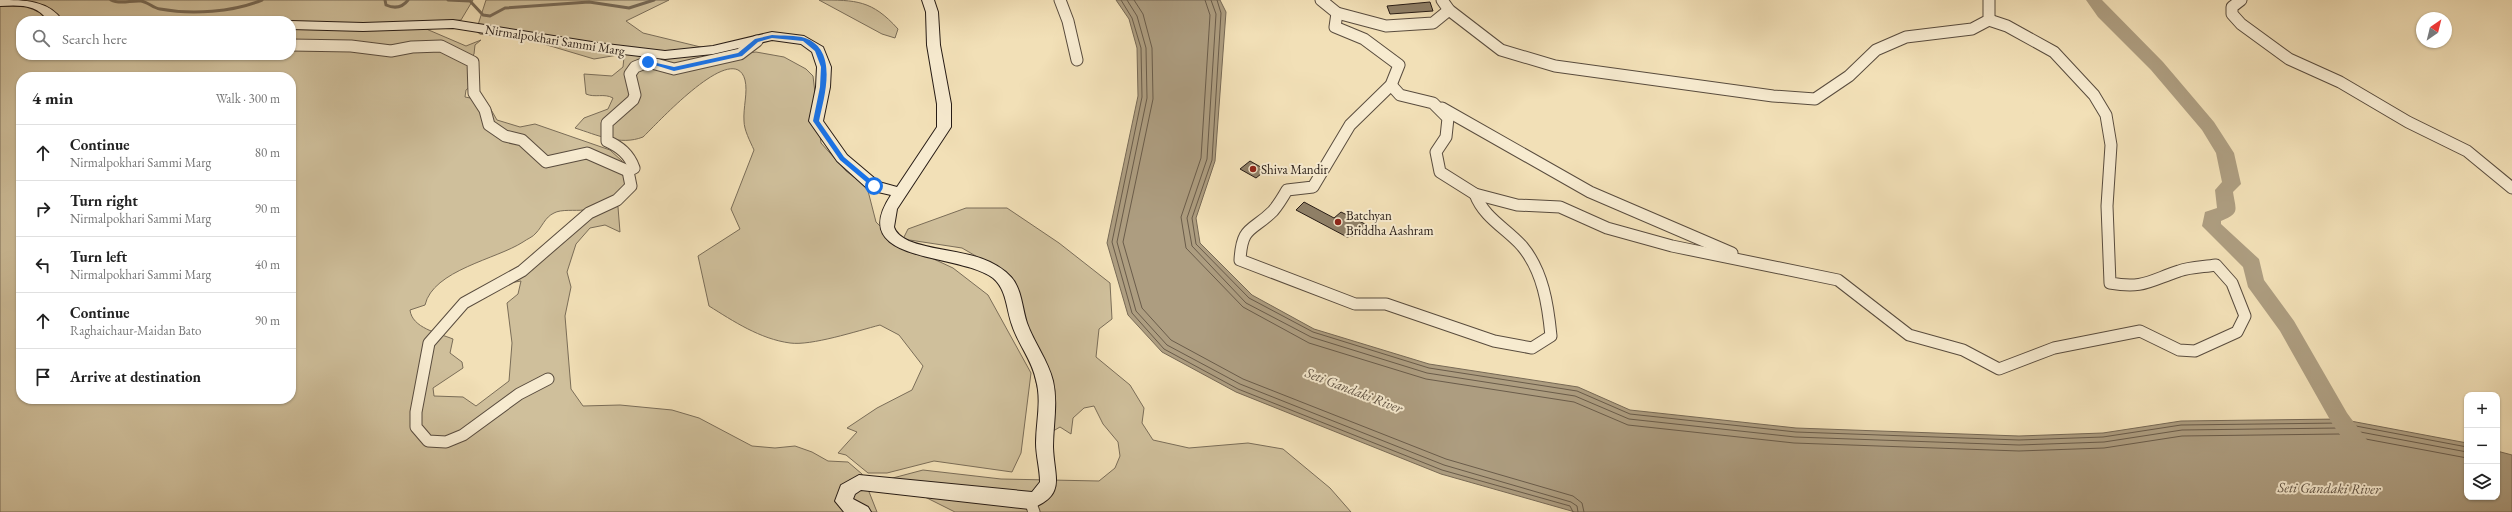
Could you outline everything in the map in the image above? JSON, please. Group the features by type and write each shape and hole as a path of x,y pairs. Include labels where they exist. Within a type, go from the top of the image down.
{"main road":[{"path":"862,512 849,506 844,501 844,496 852,484 867,481 1032,506 1045,493 1048,485 1045,452 1048,398 1041,368 1026,340 1010,290 1005,282 987,268 941,254 907,246 891,237 887,231 886,224 890,208 944,127 945,116 934,59 932,11 928,0"},
{"path":"0,2 37,1 46,7 51,16"},
{"name":"Nirmalpokhari Sammi Marg","path":"296,25 363,27 453,24 598,47 665,55 713,50 772,36 804,40 818,50 824,67 823,87 816,121 842,158 874,186 901,193"}],"street":[{"path":"1060,0 1068,21 1077,60"},
{"path":"1321,0 1337,13 1386,26 1433,23 1450,10"},
{"path":"1433,103 1448,118 1446,137 1436,152 1440,172 1475,194 1517,204 1560,207 1607,228 1672,246 1752,261 1838,280 1909,335 1963,350 2000,369 2054,348 2140,331 2179,350 2195,351 2236,332 2245,316 2232,283 2216,265 2180,270 2158,280 2131,287 2110,282 2107,206 2111,145 2106,115 2094,95 2054,52 2007,26 1989,20 1972,30 1906,37 1876,50 1850,76 1816,99 1773,96 1625,74 1555,66 1501,50 1450,10 1442,0"},
{"path":"1989,0 1989,20"},
{"path":"2241,0 2232,7 2232,14 2257,37 2289,59 2340,82 2408,122 2467,151 2512,188"},
{"path":"1337,13 1335,27 1364,39 1399,65 1391,85 1350,125 1313,188 1287,190 1272,211 1257,222 1241,240 1240,260 1355,304 1386,304 1494,341 1532,348 1551,336 1550,309 1534,263 1522,246 1478,204 1475,194"},
{"path":"628,171 634,168 631,157 620,146 607,141 607,123 633,100 635,95 630,74 635,67 648,62 674,69 696,65 740,54 756,41"},
{"path":"296,46 351,46 391,51 412,46 442,46 473,62 474,93 485,110 489,125 505,136 522,140 546,162 587,153 628,171"},
{"path":"1391,85 1400,95 1433,103 1539,165 1590,192 1752,261"},
{"path":"548,379 519,394 463,435 446,442 428,441 416,427 416,412 429,343 464,303 522,272 589,214 617,200 631,186 628,171"}],"shaded area":[{"path":"0,0 473,0 461,20 442,21 424,28 466,46 481,40 475,45 474,54 468,62 477,81 466,90 465,97 486,101 497,120 520,127 535,124 610,150 622,161 625,183 623,188 614,196 595,206 584,210 560,211 551,215 532,237 512,248 453,274 440,283 430,293 425,305 410,310 415,321 421,326 453,339 450,353 462,362 463,368 433,388 434,396 463,397 476,406 509,381 512,343 507,303 518,294 521,281 504,284 577,226 615,203 618,207 620,232 605,225 590,228 576,244 567,272 571,287 565,316 571,389 583,406 620,405 672,410 699,418 752,446 775,448 795,446 812,452 828,461 848,462 862,474 877,512 0,512"},
{"path":"486,0 669,0 626,21 643,33 713,50 727,50 740,54 756,52 784,57 806,69 813,76 821,143 846,171 867,187 876,222 895,241 953,268 988,295 1031,373 1021,453 1012,472 934,461 887,473 868,473 846,455 838,453 857,432 847,428 877,408 912,390 923,366 899,335 880,325 822,340 790,343 768,338 737,323 709,306 698,256 740,229 731,209 754,150 744,124 746,90 745,80 738,70 726,70 711,77 678,103 643,137 617,140 600,136 575,128 584,118 608,109 613,98 586,94 584,74 612,76 623,67 624,57 618,55 594,59 527,39 480,34 476,31"},
{"path":"819,0 843,0 871,7 889,19 898,29 895,38 882,34"},
{"path":"966,208 1007,208 1059,243 1110,283 1112,319 1099,329 1096,357 1130,385 1144,408 1142,423 1153,440 1189,448 1248,443 1283,449 1330,488 1351,512 955,512 889,479 923,470 1001,479 1099,481 1115,468 1120,456 1118,442 1103,424 1094,406 1084,408 1073,418 1071,434 1060,427 1048,434 1012,277 962,248 903,239 908,229"}],"water":[{"name":"Seti Gandaki River","path":"1116,0 1220,0 1226,12 1215,161 1196,218 1200,243 1252,295 1314,329 1429,364 1578,387 1630,410 1796,428 2019,436 2103,433 2181,421 2340,419 2464,442 2464,500 2500,500 2500,452 2512,455 2512,512 1575,512 1441,474 1236,392 1162,352 1128,315 1107,243 1138,96 1137,48 1129,19"}],"building":[{"path":"1430,2 1433,11 1390,14 1387,6"},
{"name":"Shiva Mandir","path":"1250,161 1266,170 1256,178 1240,169"},
{"name":"Batchyan Briddha Aashram","path":"1304,202 1334,218 1341,212 1367,225 1357,235 1347,237 1296,210"}],"waterway":[{"path":"111,0 122,2 141,1 160,9 185,12 225,10 262,0"},
{"path":"385,0 386,5 392,7 401,6 408,0"},
{"path":"448,0 470,1 483,15 490,16 505,8 589,2 629,8 654,0"},
{"path":"2094,0 2104,13 2157,66 2208,126 2225,153 2227,169 2232,184 2224,190 2227,211 2212,217 2211,226 2252,264 2255,282 2287,326 2340,419 2356,440"}],"place":[{"name":"Shiva Mandir","path":"1253,169"},
{"name":"Batchyan Briddha Aashram","path":"1338,222"}],"route":[{"path":"648,62 674,69 740,54 756,41 772,36 804,40 818,50 824,67 823,87 816,121 842,158 874,186"}]}
